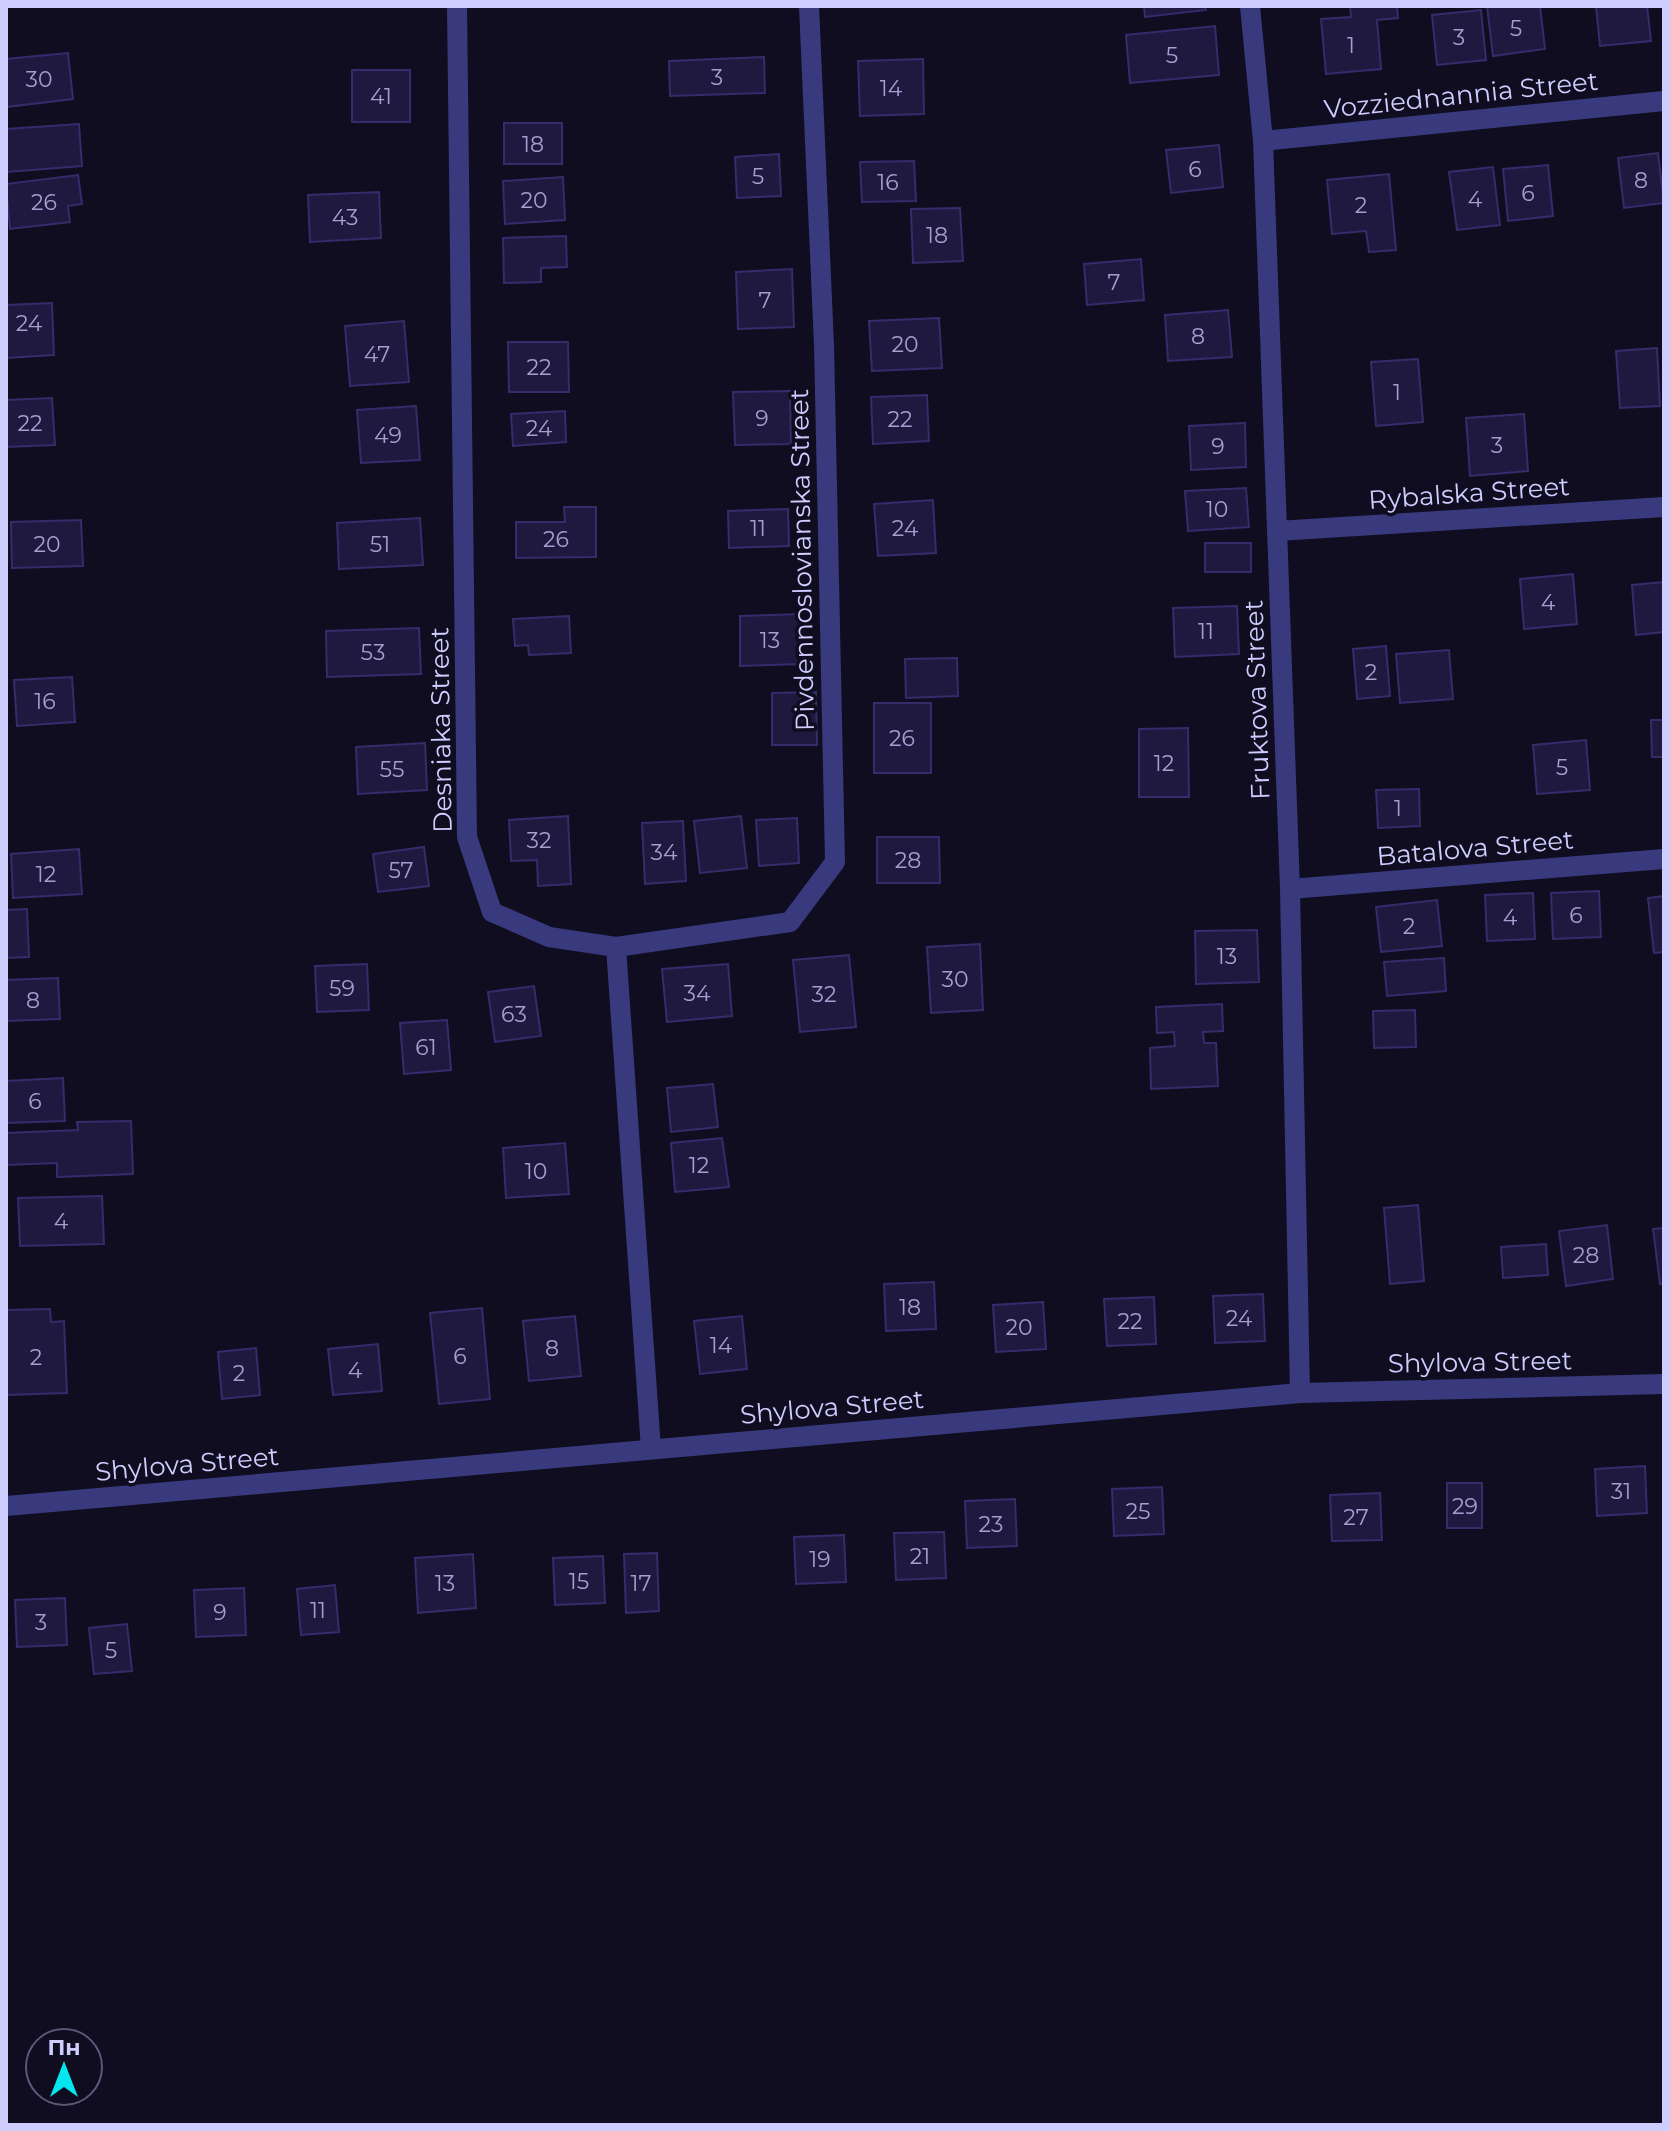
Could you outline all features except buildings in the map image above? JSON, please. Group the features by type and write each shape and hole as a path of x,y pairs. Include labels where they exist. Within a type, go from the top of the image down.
{"street":[{"name":"Desniaka Street","path":"457,6 467,837 492,912 549,937 616,947"},
{"name":"Pivdennoslovianska Street","path":"616,947 790,922 835,862 824,345 809,6"},
{"name":"Fruktova Street","path":"1250,6 1263,141 1290,889 1300,1393"},
{"name":"Vozziednannia Street","path":"1263,141 1664,101"},
{"name":"Rybalska Street","path":"1277,531 1664,507"},
{"name":"Batalova Street","path":"1290,889 1664,859"},
{"path":"616,947 651,1449"},
{"name":"Shylova Street","path":"6,1506 1300,1393 1664,1384"}]}
